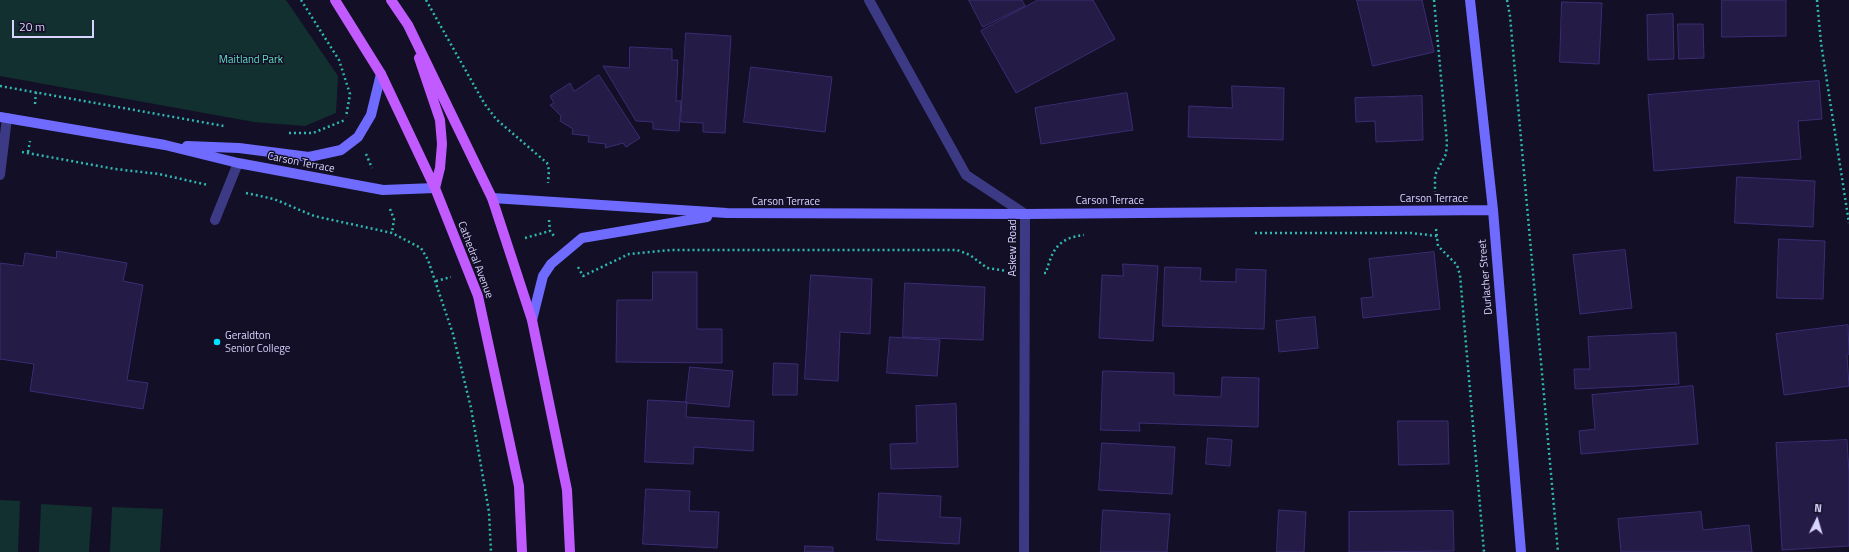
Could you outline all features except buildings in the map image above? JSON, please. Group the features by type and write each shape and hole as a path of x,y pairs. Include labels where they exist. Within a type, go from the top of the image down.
{"main road":[{"name":"Cathedral Avenue","path":"335,0 382,74 435,188 478,296 518,486 522,552"},
{"path":"391,0 408,25 492,198 532,320 567,490 570,552"},
{"name":"Durlacher Street","path":"1470,0 1493,210 1521,552"},
{"path":"408,25 440,120 442,144 440,168 435,188"},
{"name":"Carson Terrace","path":"165,145 239,148 309,157 341,150 358,137 371,115 382,74"},
{"name":"Carson Terrace","path":"4,117 165,145 238,163 382,190 435,188"},
{"name":"Carson Terrace","path":"492,198 727,214 1025,214 1493,210"},
{"name":"Carson Terrace","path":"532,320 543,276 551,264 582,238 644,226 727,214"}],"street":[{"name":"Askew Road","path":"869,0 966,175 1025,214 1024,552"},
{"path":"0,175 3,149 4,117"},
{"path":"215,220 238,163"}],"path":[{"path":"285,133 313,133 346,120 350,94 339,60 302,0"},
{"path":"426,0 484,103 496,119 547,163 549,180"},
{"path":"1434,0 1447,143 1446,154 1435,175 1435,185"},
{"path":"1507,0 1510,16 1558,552"},
{"path":"1817,0 1821,43 1849,224"},
{"path":"0,86 225,127"},
{"path":"35,106 36,92"},
{"path":"28,152 30,139"},
{"path":"3,149 28,152 115,170 159,174 274,199 314,216 392,233 421,248 428,260 436,281 453,334 471,408 489,512 491,552"},
{"path":"549,215 550,231 558,242"},
{"path":"392,233 394,218"},
{"path":"526,238 550,231"},
{"path":"1254,233 1437,234 1438,246 1457,265 1460,275 1484,552"},
{"path":"1046,273 1051,256 1060,243 1076,236 1088,234"},
{"path":"575,263 583,276 629,254 671,250 957,250 970,255 988,268 1005,271"},
{"path":"436,281 450,278"}],"green space":[{"name":"Maitland Park","path":"0,0 286,0 338,76 336,113 305,126 254,122 0,76"},
{"path":"0,500 20,501 18,552 0,552"},
{"path":"41,504 92,507 89,552 39,552"},
{"path":"112,507 163,509 160,552 110,552"}],"place":[{"name":"Geraldton Senior College","path":"217,342"}]}
